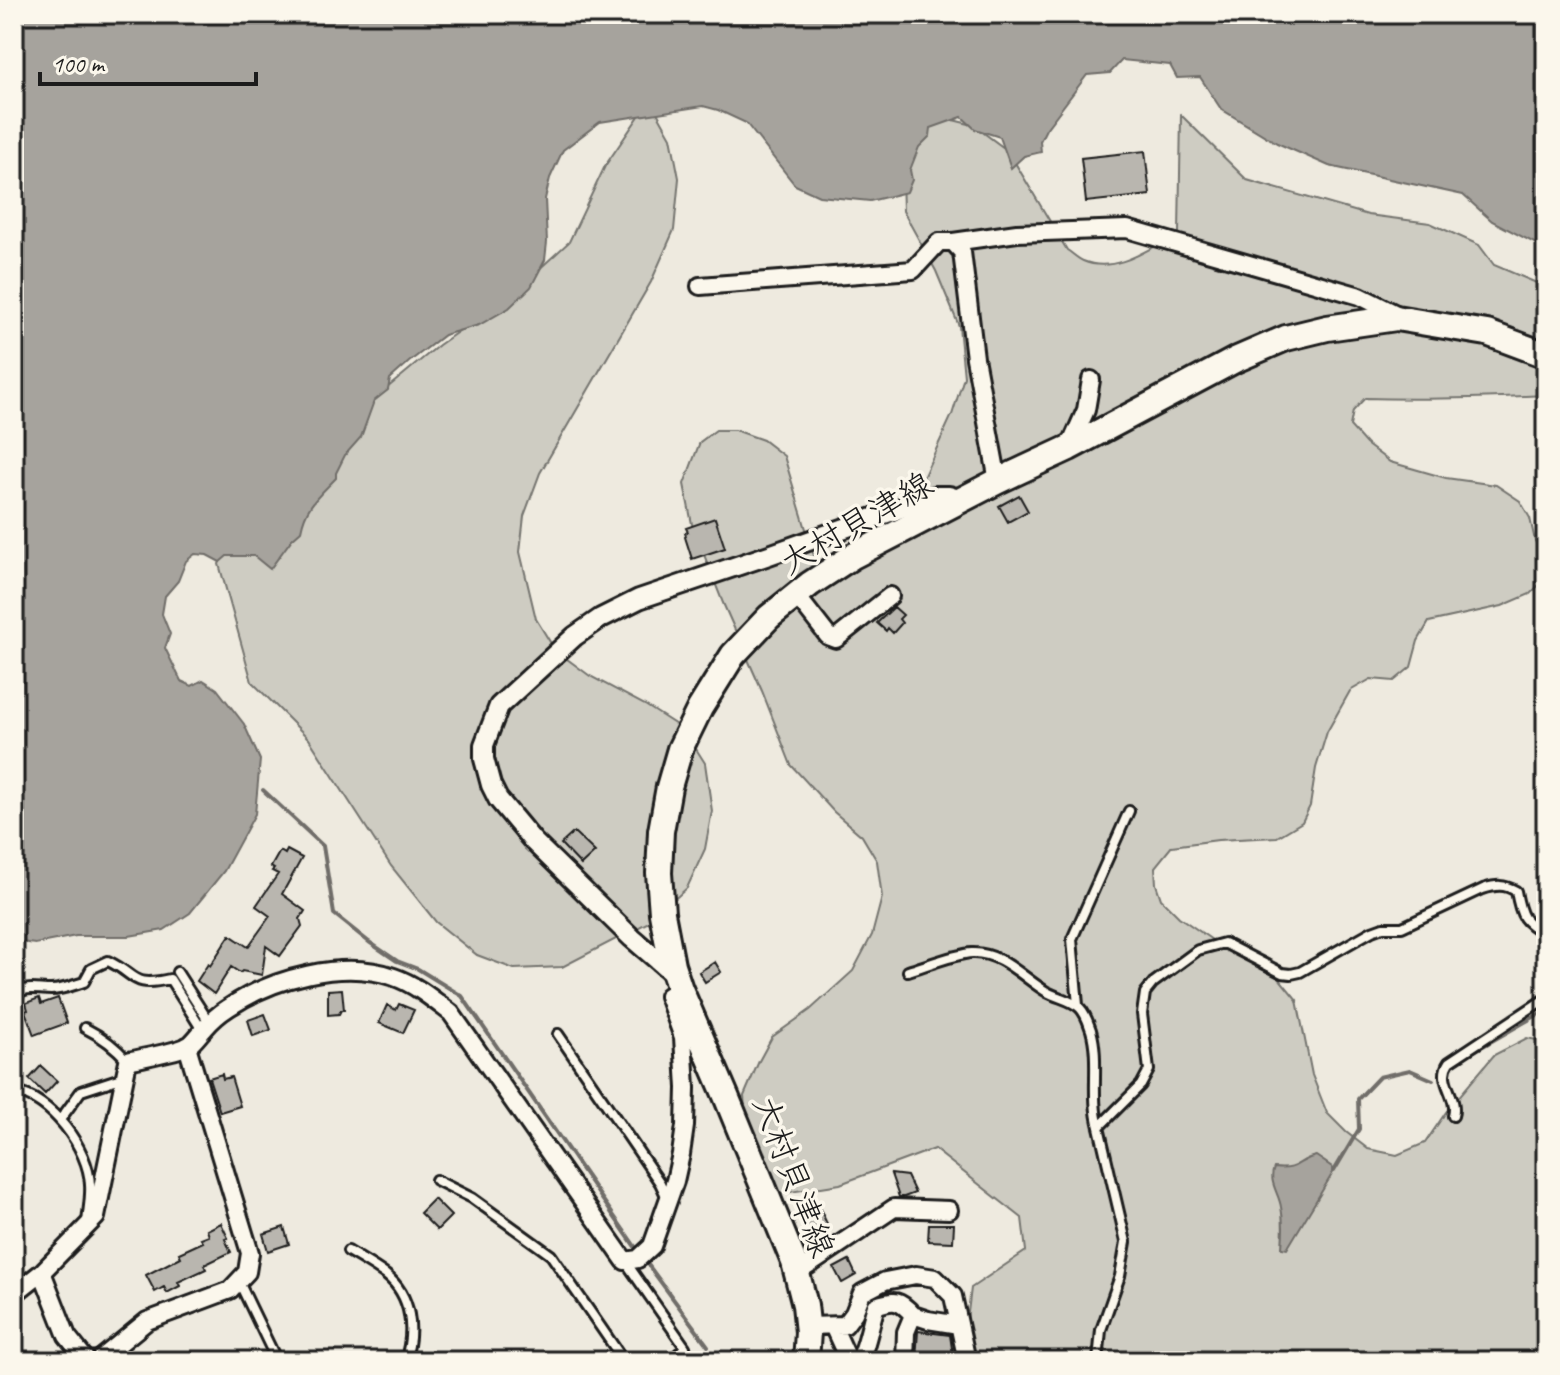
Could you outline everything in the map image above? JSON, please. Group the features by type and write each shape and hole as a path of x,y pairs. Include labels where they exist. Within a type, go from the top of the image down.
{"main road":[{"name":"大村貝津線","path":"806,1361 805,1305 797,1273 678,982 662,913 659,873 661,831 669,787 680,749 700,708 733,655 769,617 853,556 1069,448 1197,379 1286,338 1327,328 1396,318 1487,333 1546,355"}],"street":[{"path":"700,286 913,270 939,242 1017,233 1127,229 1360,296 1408,320"},
{"path":"953,242 962,252 975,358 998,481"},
{"path":"1069,448 1086,410 1091,380"},
{"path":"14,1294 42,1272 96,1217 126,1069 187,1046 228,1008 254,993 292,978 331,971 367,971 395,977 451,1013 625,1261 638,1259 652,1246 668,1201 678,1168 685,1126 683,1037 668,996 678,982 533,841 498,799 484,759 484,745 499,706 575,636 601,618 639,599 935,496 962,500"},
{"path":"796,595 828,636 836,639 890,596"},
{"path":"98,1361 147,1321 230,1290 247,1272 250,1253 187,1046"},
{"path":"797,1273 894,1208 949,1210"},
{"path":"42,1272 67,1336 87,1361"},
{"path":"807,1326 845,1325 862,1293 885,1281 916,1275 935,1278 953,1296 967,1361"},
{"path":"858,1361 863,1355 876,1306 889,1301 902,1303 913,1315 959,1325"},
{"path":"905,1361 906,1332 913,1315"},
{"path":"833,1326 849,1361"}],"lane":[{"path":"1078,1005 1072,939 1129,811"},
{"path":"1099,1127 1141,1085 1149,1070 1142,1014 1145,993 1153,983 1198,950 1224,943 1282,973 1291,974 1300,972 1372,931 1383,927 1402,927 1497,885 1516,891 1520,913 1526,922 1546,935"},
{"path":"908,971 968,954 988,955 999,959 1049,993 1078,1005 1086,1015 1092,1033 1095,1067 1094,1111 1126,1242 1120,1276 1101,1330 1098,1361"},
{"path":"14,996 29,988 54,990 84,982 91,969 108,961 137,981 170,979 206,1027"},
{"path":"177,972 206,1027"},
{"path":"1453,1116 1454,1101 1444,1077 1449,1062 1546,998"},
{"path":"60,1120 81,1091 126,1069 114,1046 85,1028"},
{"path":"558,1034 660,1183 668,1201"},
{"path":"14,1070 15,1092 29,1095 60,1120 84,1155 91,1183 87,1226"},
{"path":"436,1180 472,1198 551,1255 624,1361"},
{"path":"348,1251 385,1275 397,1286 405,1301 411,1335 405,1361"},
{"path":"625,1261 685,1347 671,1361"},
{"path":"238,1281 277,1361"}],"shaded area":[{"path":"14,14 1546,14 1546,249 1492,221 1463,195 1329,166 1277,143 1221,109 1200,77 1177,78 1170,65 1122,60 1110,73 1087,75 1046,129 1040,141 1041,152 1024,156 1011,168 1000,137 975,129 962,117 931,128 930,136 919,147 910,170 912,180 907,192 870,201 819,196 795,185 746,123 718,110 703,106 600,122 563,150 550,178 545,199 545,260 531,287 509,308 479,325 444,335 390,379 388,390 374,401 361,437 345,455 336,478 314,502 301,531 270,569 254,556 227,556 220,562 207,555 195,554 186,561 178,581 165,596 162,614 170,634 165,648 181,681 192,686 203,680 217,689 244,724 260,760 255,814 224,871 190,913 164,930 129,936 76,936 35,944 14,941"},
{"path":"650,100 671,137 679,178 674,230 651,282 540,473 524,516 520,552 536,619 555,650 590,676 684,730 705,763 712,811 705,849 687,888 649,922 562,967 514,969 477,955 436,922 391,866 309,739 252,682 219,564 238,525 328,437 439,345 512,294 569,242 605,166"},
{"path":"1181,115 1247,180 1368,215 1430,223 1479,245 1494,265 1546,287 1546,395 1365,398 1353,411 1350,426 1366,444 1390,462 1446,478 1496,485 1520,501 1530,518 1535,541 1546,560 1546,578 1530,594 1502,606 1429,622 1418,641 1411,667 1394,681 1371,679 1350,691 1327,732 1316,768 1310,806 1302,822 1277,837 1172,846 1155,867 1161,899 1179,917 1228,951 1279,978 1297,1000 1312,1075 1327,1113 1368,1149 1397,1155 1425,1143 1446,1112 1494,1055 1527,1038 1546,1042 1546,1361 969,1361 965,1337 971,1288 1026,1251 1022,1218 934,1149 840,1184 778,1194 747,1136 744,1096 772,1037 810,1010 853,971 872,935 882,897 877,861 862,836 834,812 791,765 723,603 692,524 684,484 700,442 716,430 735,430 763,440 784,456 815,559 826,570 850,572 876,557 910,506 952,415 964,377 959,326 936,271 903,211 902,175 933,122 949,119 973,125 1008,151 1067,250 1083,261 1108,264 1133,258 1179,233"},
{"path":"1316,1156 1334,1171 1287,1249 1282,1248 1283,1217 1272,1173 1274,1168 1293,1167"}],"building":[{"path":"1145,151 1150,195 1086,202 1081,158"},
{"path":"1019,495 1028,511 1008,522 999,506"},
{"path":"715,518 725,548 692,559 685,537 688,532 686,528"},
{"path":"894,607 903,615 899,619 902,623 893,633 877,623"},
{"path":"574,832 595,852 581,865 561,844"},
{"path":"287,850 302,858 282,894 305,911 300,919 302,926 280,956 266,946 262,975 240,973 231,967 214,994 197,981 230,935 248,947 270,916 256,906 278,874 271,867 280,851 285,854"},
{"path":"715,962 721,972 705,982 699,972"},
{"path":"342,989 344,1010 328,1015 328,990"},
{"path":"39,998 41,1004 58,998 67,1023 34,1035 25,1011 28,1010 26,1003"},
{"path":"399,1004 414,1010 403,1033 379,1023 387,1005 396,1010"},
{"path":"265,1014 271,1030 253,1036 248,1020"},
{"path":"41,1066 57,1081 45,1094 29,1079"},
{"path":"222,1074 223,1079 231,1077 240,1106 220,1112 209,1078"},
{"path":"891,1174 907,1176 915,1193 899,1197"},
{"path":"434,1199 451,1216 437,1230 420,1213"},
{"path":"820,1209 830,1230 812,1238 805,1215"},
{"path":"221,1223 231,1252 204,1265 206,1269 178,1282 180,1286 167,1293 164,1287 155,1292 146,1275 181,1257 179,1253 203,1242 201,1239 209,1236 207,1230"},
{"path":"929,1224 954,1224 953,1242 928,1241"},
{"path":"284,1227 289,1244 268,1251 263,1234"},
{"path":"849,1260 856,1275 842,1283 834,1268"},
{"path":"918,1331 950,1335 954,1361 916,1359"}],"waterway":[{"path":"263,790 323,846 334,914 397,961 418,969 462,996 638,1251"},
{"path":"1457,1061 1546,1010"},
{"path":"1334,1171 1359,1129 1358,1099 1379,1077 1410,1070 1433,1080"},
{"path":"643,1258 708,1346"}]}
